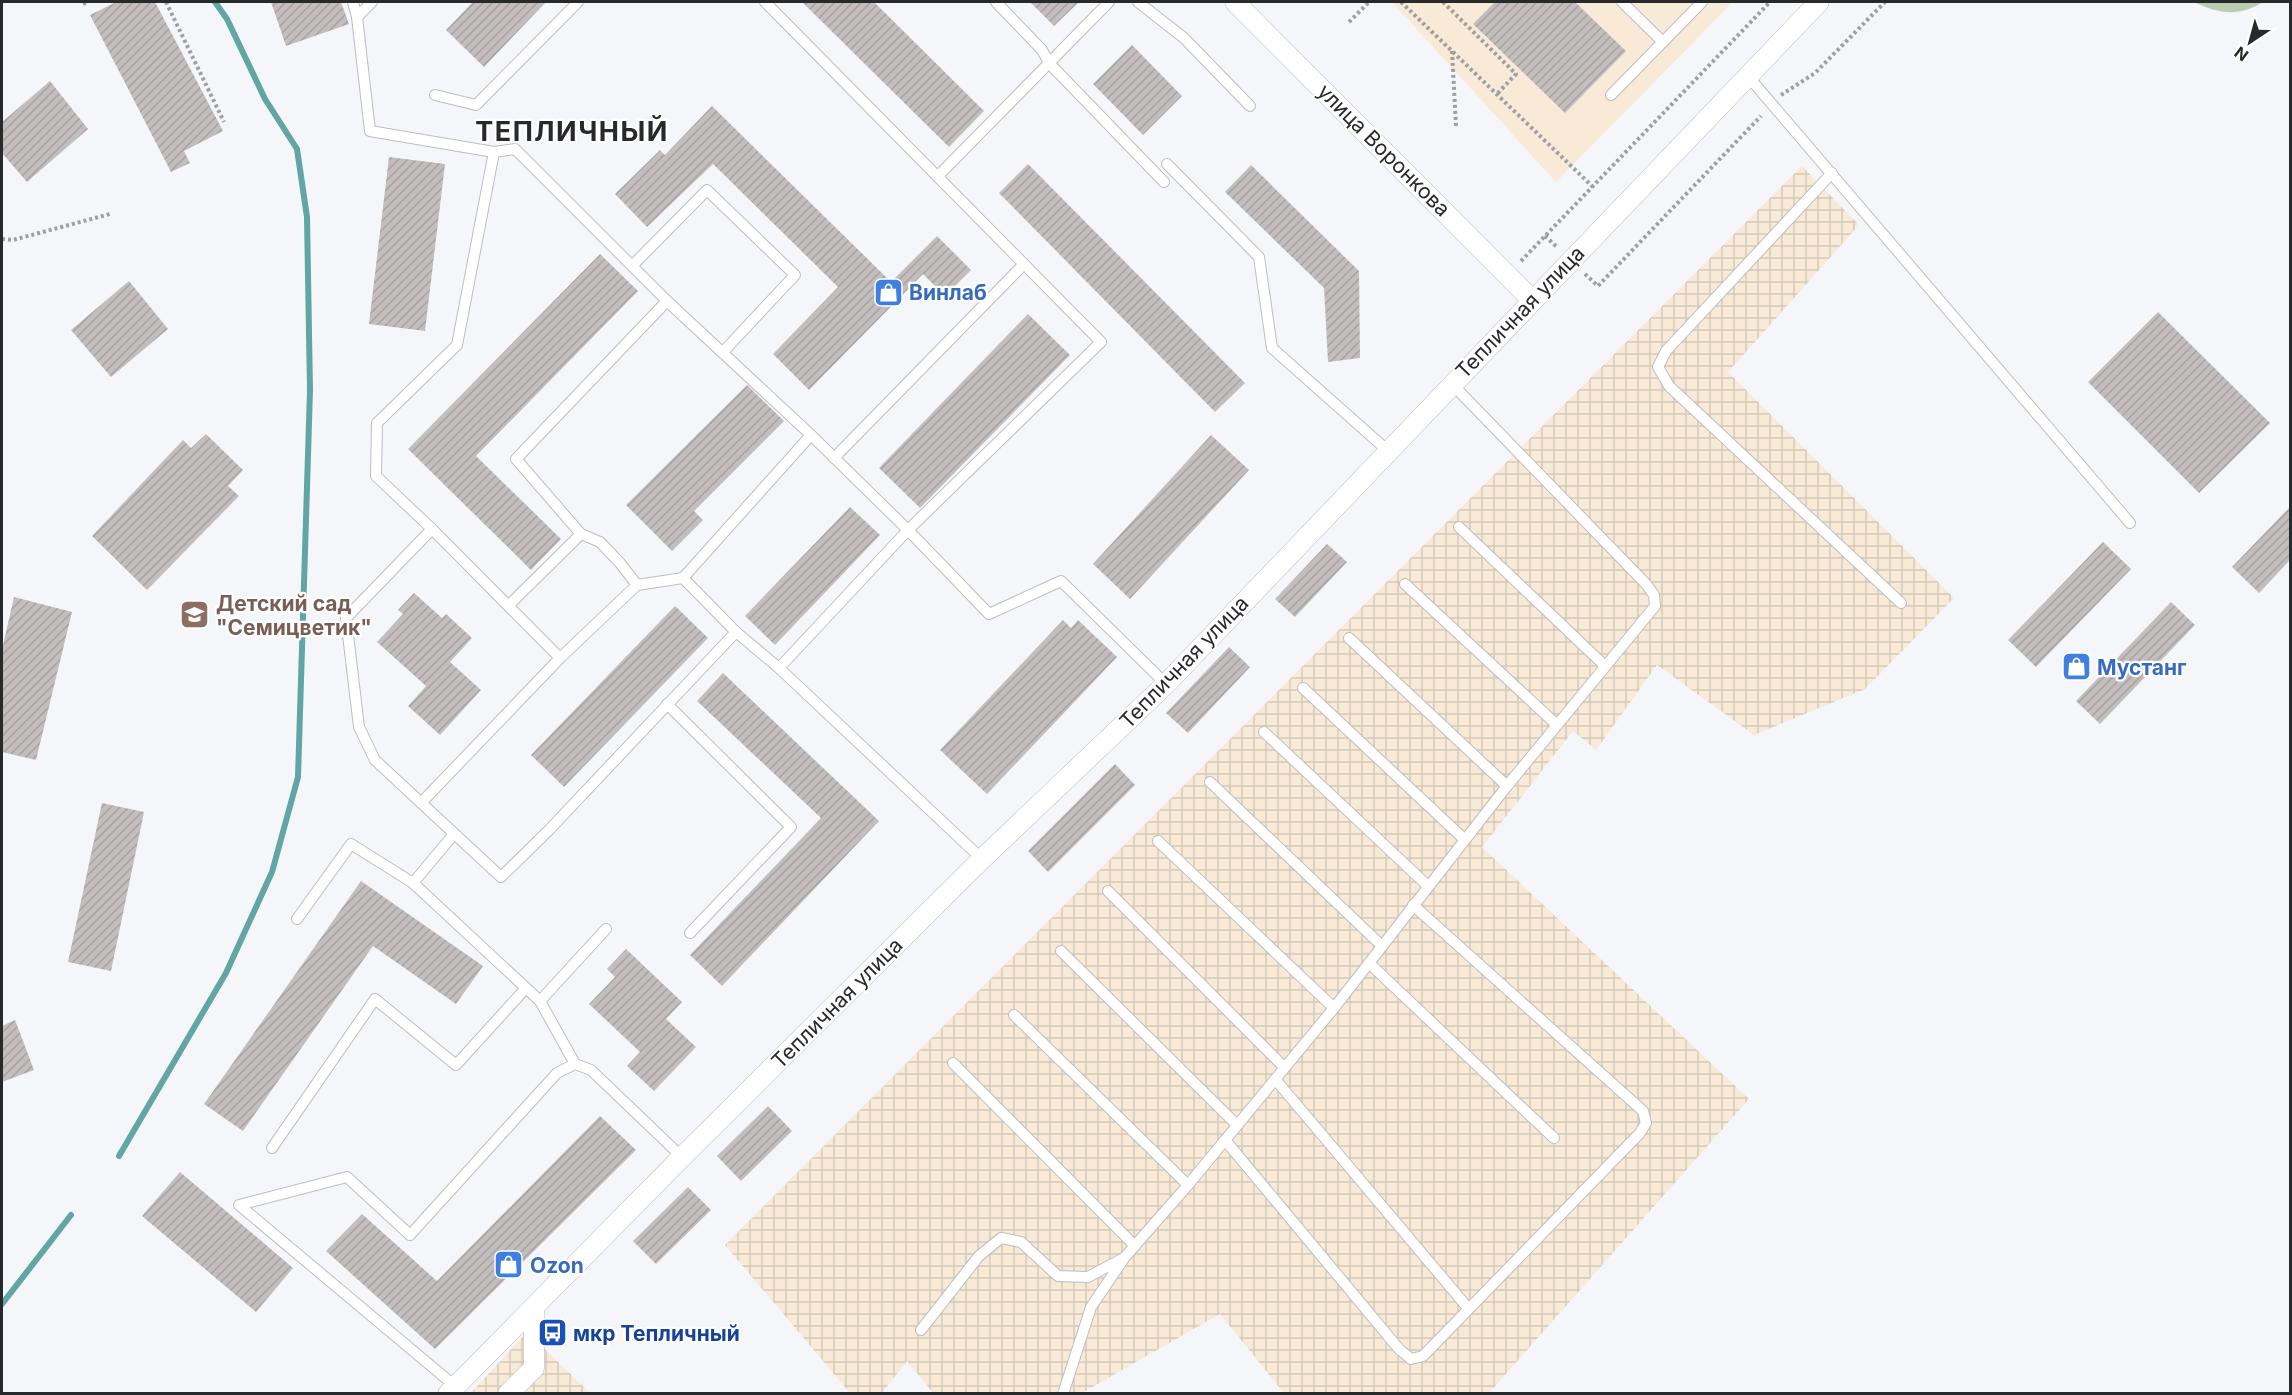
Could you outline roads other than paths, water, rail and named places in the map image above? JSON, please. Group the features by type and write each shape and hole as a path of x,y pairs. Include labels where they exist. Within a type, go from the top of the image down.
{"street":[{"name":"улица Воронкова","path":"1235,2 1532,300"},
{"name":"Тепличная улица","path":"452,1390 682,1157 982,859 1166,684 1387,450 1819,2"},
{"path":"508,1394 534,1368 534,1308"}],"lane":[{"path":"352,2 357,17 370,131 494,152 515,149 667,301 811,435 908,530 989,614 1061,581 1166,684"},
{"path":"357,17 372,2"},
{"path":"435,95 477,105 578,2"},
{"path":"765,2 1101,342 908,530 779,668"},
{"path":"996,2 1042,50 1049,63 1164,182"},
{"path":"938,176 1109,2"},
{"path":"1138,2 1184,38 1250,106"},
{"path":"1622,2 1663,42"},
{"path":"1611,95 1702,2"},
{"path":"1747,75 2130,523"},
{"path":"494,152 458,345 377,423 376,476 560,658"},
{"path":"1167,164 1259,257 1272,348 1387,450"},
{"path":"1832,173 1666,351 1658,367 1669,386 1901,603"},
{"path":"632,266 707,190 795,275 723,352"},
{"path":"834,458 1024,264"},
{"path":"637,585 620,562 600,542 581,534 516,459 667,301"},
{"path":"1063,1394 1091,1307 1125,1257 1188,1185 1334,1008 1507,786 1655,606 1654,595 1647,584 1452,383"},
{"path":"421,803 560,658 637,585 683,578 811,435"},
{"path":"1459,527 1605,666"},
{"path":"432,529 346,618 359,727 375,760 501,877 549,830 736,632"},
{"path":"509,606 581,534"},
{"path":"683,578 736,632 779,668 982,859"},
{"path":"1405,584 1557,725"},
{"path":"1349,638 1507,786"},
{"path":"1303,688 1465,840"},
{"path":"667,704 791,827 690,933"},
{"path":"1264,732 1428,886"},
{"path":"1210,782 1382,946"},
{"path":"413,883 454,834"},
{"path":"1158,841 1334,1008"},
{"path":"297,919 351,844 413,883 540,1001 575,1064 591,1070 682,1157"},
{"path":"1108,891 1284,1067"},
{"path":"1225,1140 1399,1349 1411,1359 1424,1356 1640,1133 1646,1122 1642,1111 1413,906"},
{"path":"540,1001 606,930"},
{"path":"1061,951 1238,1125"},
{"path":"1369,963 1554,1138"},
{"path":"272,1148 375,999 456,1065 526,988"},
{"path":"1014,1015 1188,1185"},
{"path":"452,1390 239,1205 347,1177 410,1235 557,1073 575,1064"},
{"path":"953,1064 1135,1246"},
{"path":"1275,1079 1468,1308"},
{"path":"921,1330 980,1256 1001,1238 1021,1242 1058,1276 1088,1277 1125,1257"}],"waterway":[{"path":"119,1156 226,973 272,872 298,777 310,390 307,217 297,149 265,99 227,19 215,2"},
{"path":"2,1304 71,1215"}],"place":[{"name":"Винлаб","path":"888,292"},
{"name":"Детский сад \"Семицветик\"","path":"195,615"},
{"name":"Мустанг","path":"2076,667"},
{"name":"Ozon","path":"509,1265"},
{"name":"мкр Тепличный","path":"552,1333"}],"district":[{"name":"ТЕПЛИЧНЫЙ","path":"572,131"}]}
